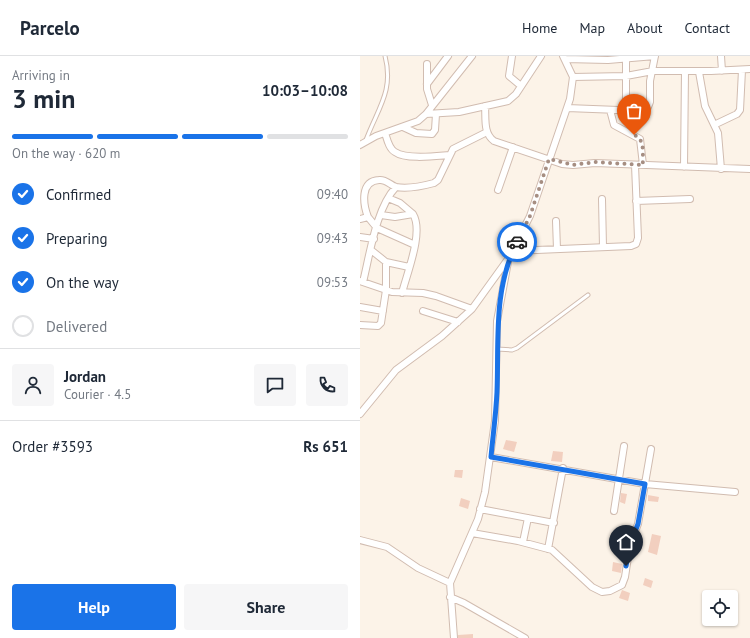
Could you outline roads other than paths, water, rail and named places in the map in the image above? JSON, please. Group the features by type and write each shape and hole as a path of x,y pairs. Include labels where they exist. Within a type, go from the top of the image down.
{"street":[{"path":"427,84 448,56"},
{"path":"360,145 366,140 418,121 426,114 472,56"},
{"path":"512,56 509,76 521,86"},
{"path":"426,114 459,112 508,101 521,86 541,56"},
{"path":"360,414 396,370 458,322 472,309 513,251 530,216 567,108 573,86 573,77 564,58 655,56 650,82 648,107 644,111 567,108"},
{"path":"721,56 722,71"},
{"path":"626,57 626,110"},
{"path":"426,64 427,84 432,105"},
{"path":"573,77 626,76 653,71 699,72 750,69"},
{"path":"716,124 737,114 740,110 742,70"},
{"path":"684,168 685,71"},
{"path":"699,72 705,106 716,124 721,169"},
{"path":"486,106 487,132 489,137 494,141 549,159 573,165 595,162 684,168 750,169"},
{"path":"610,110 614,125 640,139 643,165"},
{"path":"403,127 416,133 432,134 435,130 436,114"},
{"path":"415,245 377,228 368,217 364,206 362,196 366,186 371,182 379,180 387,181 396,187 434,183 438,180 453,149 487,132"},
{"path":"385,133 391,148 395,153 412,156 449,155"},
{"path":"498,190 513,147"},
{"path":"513,251 636,244 638,238 635,165"},
{"path":"396,187 388,198 381,215 361,282 386,290 430,295 472,309"},
{"path":"388,198 400,203 414,214 417,220 415,245 402,293"},
{"path":"602,198 603,247"},
{"path":"636,201 690,199"},
{"path":"381,215 395,217 414,214"},
{"path":"360,219 368,217"},
{"path":"556,221 557,249"},
{"path":"360,237 374,239"},
{"path":"371,250 386,262 409,267"},
{"path":"454,638 450,583 472,533 480,509 491,457 497,392 497,321 508,259"},
{"path":"360,325 380,325 386,290 386,262"},
{"path":"360,307 383,311"},
{"path":"423,311 458,322"},
{"path":"614,511 624,446"},
{"path":"472,533 523,542 548,549 559,555 582,580 595,590 602,592 610,591 622,585 625,577 630,544 638,524 651,448"},
{"path":"491,457 563,468 645,484 735,492"},
{"path":"548,549 563,468"},
{"path":"480,509 554,523"},
{"path":"523,542 528,518"},
{"path":"360,540 387,547 418,568 450,583"},
{"path":"450,597 464,603 525,638"}],"lane":[{"path":"366,140 387,89 388,76 385,56"},
{"path":"497,349 512,350 518,348 588,295"}]}
